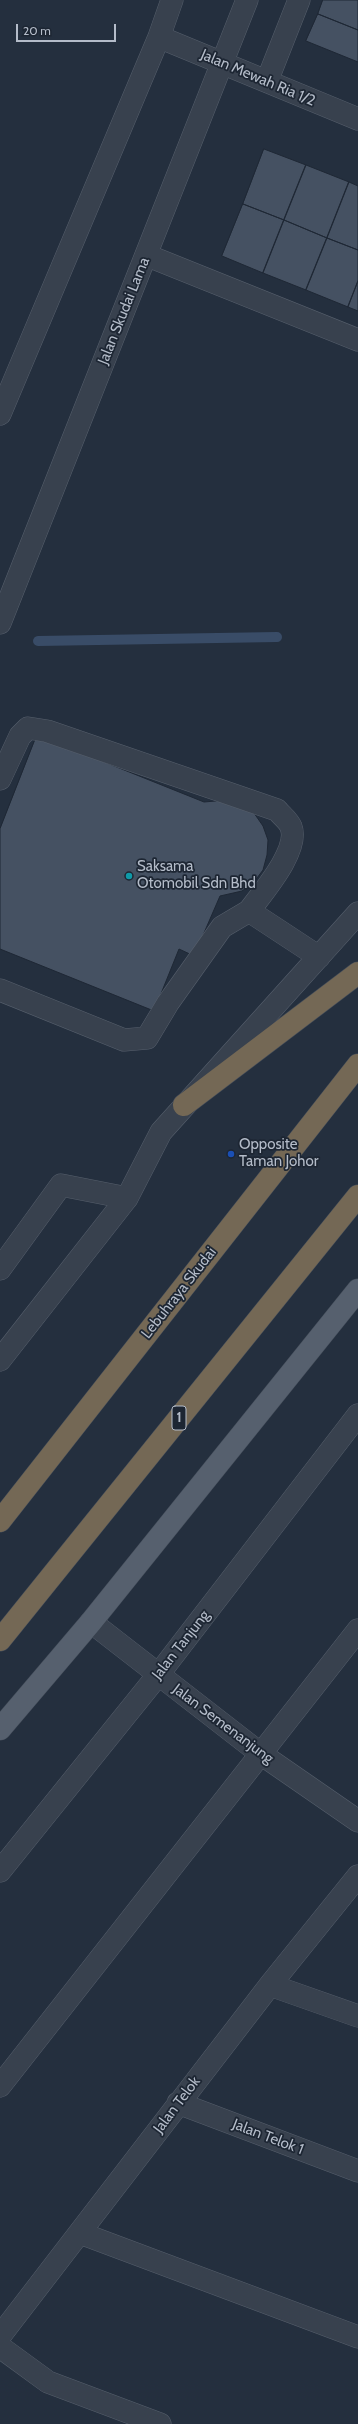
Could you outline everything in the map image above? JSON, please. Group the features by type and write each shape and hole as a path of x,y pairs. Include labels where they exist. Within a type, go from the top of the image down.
{"highway":[{"path":"184,1105 358,973"},
{"name":"Lebuhraya Skudai","path":"0,1521 358,1065"},
{"name":"1","path":"0,1640 358,1196"}],"main road":[{"path":"0,1729 91,1622 358,1290"}],"street":[{"path":"0,414 159,37 172,0"},
{"name":"Jalan Skudai Lama","path":"0,623 247,0"},
{"path":"267,81 299,0"},
{"name":"Jalan Mewah Ria 1/2","path":"159,37 358,119"},
{"path":"146,255 358,340"},
{"path":"0,779 20,736 28,728 46,731 277,810 291,827 293,843 286,857 249,912 222,927 168,1003 147,1038 124,1040 0,990"},
{"path":"249,912 319,957"},
{"path":"0,1360 127,1198 161,1132 358,913"},
{"path":"3,1259 61,1185 127,1198"},
{"name":"Jalan Tanjung","path":"0,1871 158,1675 358,1415"},
{"name":"Jalan Semenanjung","path":"91,1622 261,1754 358,1821"},
{"path":"0,2086 358,1630"},
{"name":"Jalan Telok","path":"0,2336 178,2103 270,1985 358,1876"},
{"path":"270,1985 358,2016"},
{"name":"Jalan Telok 1","path":"178,2103 358,2171"},
{"path":"80,2233 358,2337"},
{"path":"0,2347 48,2382 160,2424"}],"building":[{"path":"323,0 358,0 358,30 318,14"},
{"path":"318,14 358,30 358,62 306,41"},
{"path":"264,149 306,165 284,220 243,204"},
{"path":"306,165 349,182 327,238 284,220"},
{"path":"349,182 358,186 358,250 327,238"},
{"path":"243,204 284,220 263,273 222,256"},
{"path":"284,220 327,238 306,290 263,273"},
{"path":"327,238 358,250 358,281 348,307 306,290"},
{"path":"358,281 358,311 348,307"},
{"name":"Saksama Otomobil Sdn Bhd","path":"37,735 204,802 227,800 254,813 263,826 268,840 267,855 263,870 254,882 242,891 220,896 194,956 179,949 154,1011 0,949 0,829"}],"waterway":[{"path":"38,641 277,637"}],"place":[{"name":"Saksama Otomobil Sdn Bhd","path":"129,876"},
{"name":"Opposite Taman Johor","path":"231,1154"}]}
